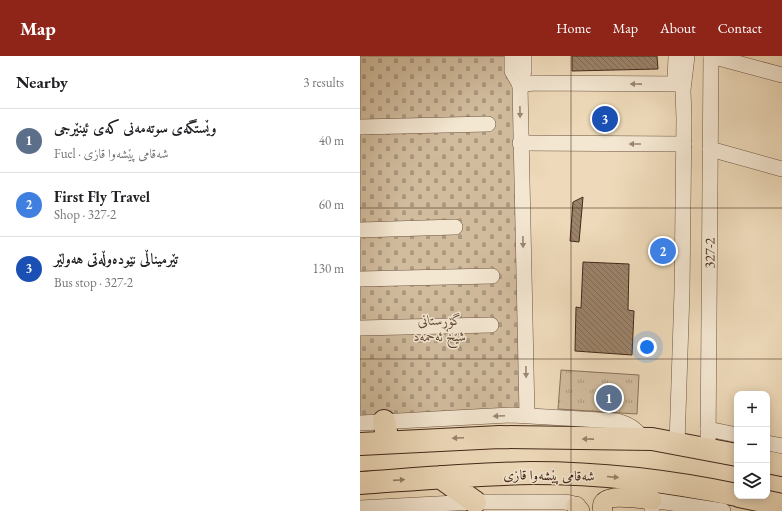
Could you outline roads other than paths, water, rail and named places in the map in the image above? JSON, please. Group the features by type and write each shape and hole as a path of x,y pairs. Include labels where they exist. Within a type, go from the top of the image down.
{"highway":[{"path":"360,444 386,432 500,437 652,439 673,443 708,439 734,454"},
{"path":"770,463 782,465"},
{"name":"شەقامی پێشەوا قازی","path":"360,483 440,477 533,473 611,477 653,498 704,488 734,495"},
{"path":"440,477 475,502"},
{"name":"شەقامی پێشەوا قازی","path":"753,499 782,505"}],"main road":[{"path":"604,506 617,497 653,498"}],"street":[{"path":"512,56 512,71 520,85"},
{"path":"524,56 524,71 520,85 520,143 527,415"},
{"path":"673,443 682,291 679,84 676,56"},
{"path":"679,84 687,56"},
{"path":"712,56 782,75"},
{"name":"327-2","path":"708,439 712,56"},
{"path":"520,85 533,83 679,84"},
{"path":"360,127 488,124"},
{"path":"520,143 679,144"},
{"path":"710,150 782,168"},
{"path":"360,230 455,227"},
{"path":"360,280 492,276"},
{"path":"360,328 491,325"},
{"path":"360,424 386,432 527,415 617,421 631,426 643,439"},
{"path":"708,439 734,435"},
{"path":"770,444 782,446"},
{"path":"653,498 723,511"},
{"path":"360,508 475,502 569,502 578,510"}],"place":[{"name":"تێرمیناڵی نێودەوڵەتی هەولێر","path":"605,119"},
{"name":"First Fly Travel","path":"663,251"},
{"name":"وێستگەی سوتەمەنی کەی ئینێرجی","path":"609,398"}],"park label":[{"name":"گۆڕستانی شێخ ئەحمەد","path":"440,328"}]}
